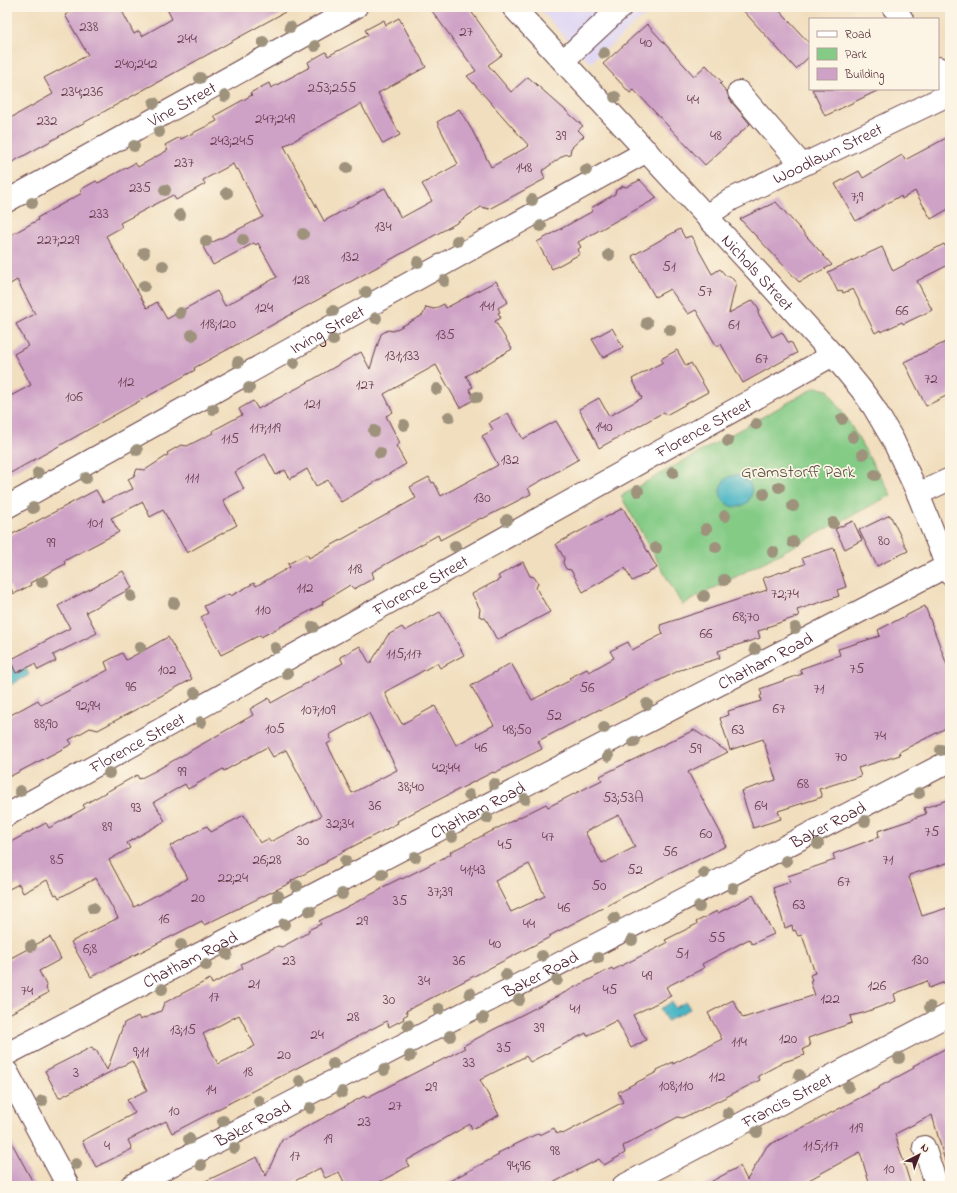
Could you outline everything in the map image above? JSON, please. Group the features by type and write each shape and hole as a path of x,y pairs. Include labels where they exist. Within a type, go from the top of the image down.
{"street":[{"name":"Vine Street","path":"7,201 356,7"},
{"name":"Nichols Street","path":"513,7 833,355 873,406 893,440 918,494 949,570"},
{"path":"563,62 621,7"},
{"path":"893,7 901,18"},
{"path":"939,70 950,88"},
{"path":"739,92 802,165"},
{"name":"Woodlawn Street","path":"706,216 732,199 950,94"},
{"name":"Irving Street","path":"7,508 646,151"},
{"name":"Florence Street","path":"7,815 833,355"},
{"path":"918,494 950,479"},
{"name":"Chatham Road","path":"7,1054 949,570"},
{"name":"Baker Road","path":"131,1186 950,761"},
{"name":"Francis Street","path":"623,1186 950,1014"},
{"path":"7,1072 68,1186"},
{"path":"924,1147 936,1186"}],"shaded area":[{"path":"537,7 655,7 590,63"}],"green space":[{"name":"Gramstorff Park","path":"816,387 828,390 851,426 891,495 682,605 621,496"}],"water":[{"path":"733,475 739,475 748,479 752,491 748,503 739,507 733,507 724,503 720,494 720,488 724,479"},
{"path":"22,661 29,675 7,687 7,668"},
{"path":"672,1002 675,1008 686,1002 690,1009 667,1021 660,1009"}],"building":[{"path":"79,7 120,7 134,34 139,31 142,36 172,19 166,7 294,7 7,165 7,120 53,94 44,78 88,55 65,15"},
{"path":"429,7 468,7 502,55 488,65 511,92 528,77 583,126 578,130 584,136 571,148 570,154 564,155 542,171 545,179 489,209 481,207 455,224 194,368 195,370 7,475 7,398 31,385 14,354 28,346 16,324 35,314 17,280 7,286 7,237 38,220 37,218 82,193 80,190 96,181 98,183 135,163 138,167 168,150 165,145 180,137 181,139 217,121 214,116 252,95 250,93 269,83 271,88 310,67 308,62 326,52 328,56 368,35 365,30 384,20 386,25 399,18 426,67 378,93 400,135 383,144 361,104 284,146 324,221 385,188 401,218 432,201 422,184 458,164 437,122 459,109 472,130 491,167 529,146 467,76 476,71","holes":["233,164 236,170 238,169 263,217 203,247 213,265 254,243 256,245 258,243 277,277 225,306 217,291 167,319 157,302 147,308 106,236 122,227 120,223 173,195 176,200 205,184 203,180"]},
{"path":"740,7 776,7 809,43 809,57 796,69"},
{"path":"647,24 694,76 706,65 722,82 720,84 727,92 730,100 750,124 705,165 634,90 630,93 603,64"},
{"path":"812,90 879,90 825,116"},
{"path":"950,136 950,208 931,219 915,191 902,199 901,196 898,197 856,221 835,184 859,171 863,178 902,155 905,160"},
{"path":"640,180 657,198 578,242 581,247 578,249 580,254 552,269 537,242 593,211 591,208 615,194 616,190"},
{"path":"776,202 832,265 799,282 740,219"},
{"path":"680,229 685,238 691,236 712,274 720,269 726,276 730,276 736,283 729,313 753,300 759,309 758,313 772,337 782,332 788,342 792,343 797,353 743,383 721,344 717,347 696,310 688,314 670,289 655,297 632,256"},
{"path":"944,244 950,254 950,264 917,281 932,310 903,324 902,322 881,332 880,330 875,333 853,289 843,293 842,290 838,292 828,272 882,247 893,271"},
{"path":"496,281 508,302 498,308 500,312 498,313 501,318 495,321 512,349 466,376 473,387 469,389 475,399 460,408 436,365 384,394 393,412 386,416 400,443 396,446 406,464 341,502 328,480 316,486 307,469 290,479 285,470 276,475 265,454 235,472 244,489 223,500 237,525 187,553 163,510 150,517 143,502 111,518 119,532 64,561 65,564 30,583 31,585 14,594 7,582 7,537 96,490 103,502 133,489 128,479 134,476 137,469 145,470 168,455 167,453 181,445 187,446 213,433 212,431 242,415 239,409 253,401 258,409 361,352 370,369 381,334 388,330 393,331 423,315 426,307 434,309 444,304 446,308"},
{"path":"612,328 623,347 603,358 592,339"},
{"path":"950,340 950,394 926,406 904,362"},
{"path":"677,350 686,366 691,363 708,392 666,415 664,412 599,448 579,409 599,398 609,416 642,398 632,379 663,362 661,359"},
{"path":"508,413 523,439 556,421 579,459 528,488 531,494 440,540 438,535 372,572 374,578 354,589 350,585 322,602 323,604 261,637 260,635 221,655 201,617 208,613 204,606 229,594 231,596 254,583 256,586 290,567 288,564 307,554 309,558 416,498 410,487 429,477 432,483 434,482 441,496 498,465 482,436 493,430 489,423"},
{"path":"623,508 657,568 632,581 625,568 583,592 571,570 566,569 563,563 564,558 556,544"},
{"path":"890,515 908,551 877,566 859,530"},
{"path":"853,521 862,540 845,549 835,529"},
{"path":"834,548 846,587 837,590 839,596 797,610 799,616 758,631 760,638 718,651 720,658 680,670 601,710 600,709 538,741 542,749 397,821 398,823 327,860 327,862 291,881 292,882 204,925 202,921 91,977 71,942 118,918 96,878 59,898 57,894 55,895 47,880 23,893 19,884 7,890 7,844 46,823 49,828 85,808 83,805 137,775 139,779 155,771 253,715 250,709 269,698 271,703 343,663 340,657 360,646 370,664 388,635 402,627 405,631 440,612 464,655 440,668 437,663 385,692 402,724 435,706 456,745 494,725 471,686 511,663 532,700 571,680 569,678 587,669 589,672 614,658 610,651 628,642 632,650 663,634 660,625 767,590 763,578 805,564 802,558","holes":["369,713 397,770 352,793 327,744 332,741 329,735","267,747 273,757 286,750 321,816 270,842 268,839 260,843 244,815 211,832 207,826 170,846 188,878 134,907 109,860 130,848 127,843 165,821 154,802 185,784 188,789 223,769 224,771"]},
{"path":"523,562 530,576 534,577 538,583 536,588 550,612 497,640 486,619 479,616 480,609 472,594 500,579 498,576"},
{"path":"123,571 132,588 86,612 97,633 53,655 56,661 38,670 35,664 16,673 10,660 70,628 58,606"},
{"path":"925,606 950,673 950,726 899,752 900,755 858,768 861,776 819,789 822,797 778,811 781,819 753,828 741,791 776,780 763,739 730,750 720,718 729,715 728,711 761,701 760,696 762,695 760,689 802,674 800,669 840,655 838,649 880,636 878,630"},
{"path":"168,637 192,679 98,730 90,728 69,740 72,744 7,778 7,717 38,700 41,705 108,670 105,662 122,653 126,660"},
{"path":"694,730 728,752 688,772 725,841 723,842 726,846 654,881 549,936 550,937 406,1011 408,1014 403,1017 404,1019 389,1027 387,1021 172,1133 166,1121 128,1140 132,1149 96,1167 82,1141 135,1113 127,1100 147,1090 132,1061 59,1098 45,1071 92,1047 94,1051 96,1050 107,1070 124,1023 138,1016 140,1020 161,1011 164,1003 210,979 212,984 243,968 241,964 278,946 282,947 309,932 308,930 321,924 319,921 382,889 381,888 451,854 450,852 546,804 548,807 602,780 600,776","holes":["619,815 635,847 602,864 585,832","529,864 545,896 511,912 495,881","239,1015 255,1046 218,1064 203,1034"]},
{"path":"950,799 950,862 909,875 909,877 922,916 950,907 950,980 929,988 927,981 894,994 896,1001 850,1016 852,1023 808,1038 810,1046 803,1049 805,1055 784,1062 758,1076 760,1080 691,1115 682,1118 678,1117 623,1146 625,1153 604,1165 599,1159 547,1186 440,1186 499,1155 498,1153 539,1133 540,1135 554,1128 557,1134 561,1132 563,1134 623,1102 618,1092 657,1072 657,1070 673,1062 673,1064 722,1039 708,1013 733,1000 743,1018 815,995 810,981 812,980 810,975 815,973 802,935 798,936 795,930 793,931 792,925 785,928 773,888 790,882 788,876 835,860 833,854 879,837 878,831 926,814 924,808"},
{"path":"753,895 774,934 752,944 749,939 702,964 704,968 666,987 671,996 633,1015 646,1040 631,1048 617,1020 587,1036 586,1033 530,1062 526,1056 489,1075 480,1080 499,1115 472,1129 470,1124 406,1161 409,1166 372,1186 346,1186 339,1172 325,1178 320,1168 285,1186 195,1186 257,1157 266,1176 282,1140 364,1096 366,1098 465,1048 463,1046 612,968 613,970 667,943 665,940 697,924 696,922 717,911 718,913"},
{"path":"50,937 61,959 39,971 47,987 48,993 7,1015 7,960"},
{"path":"950,1046 950,1160 945,1161 932,1115 895,1134 911,1186 870,1186 860,1152 807,1181 810,1186 703,1186 740,1166 747,1180 767,1146 879,1088 914,1068 913,1066"},
{"path":"7,1134 35,1186 7,1186"}]}
